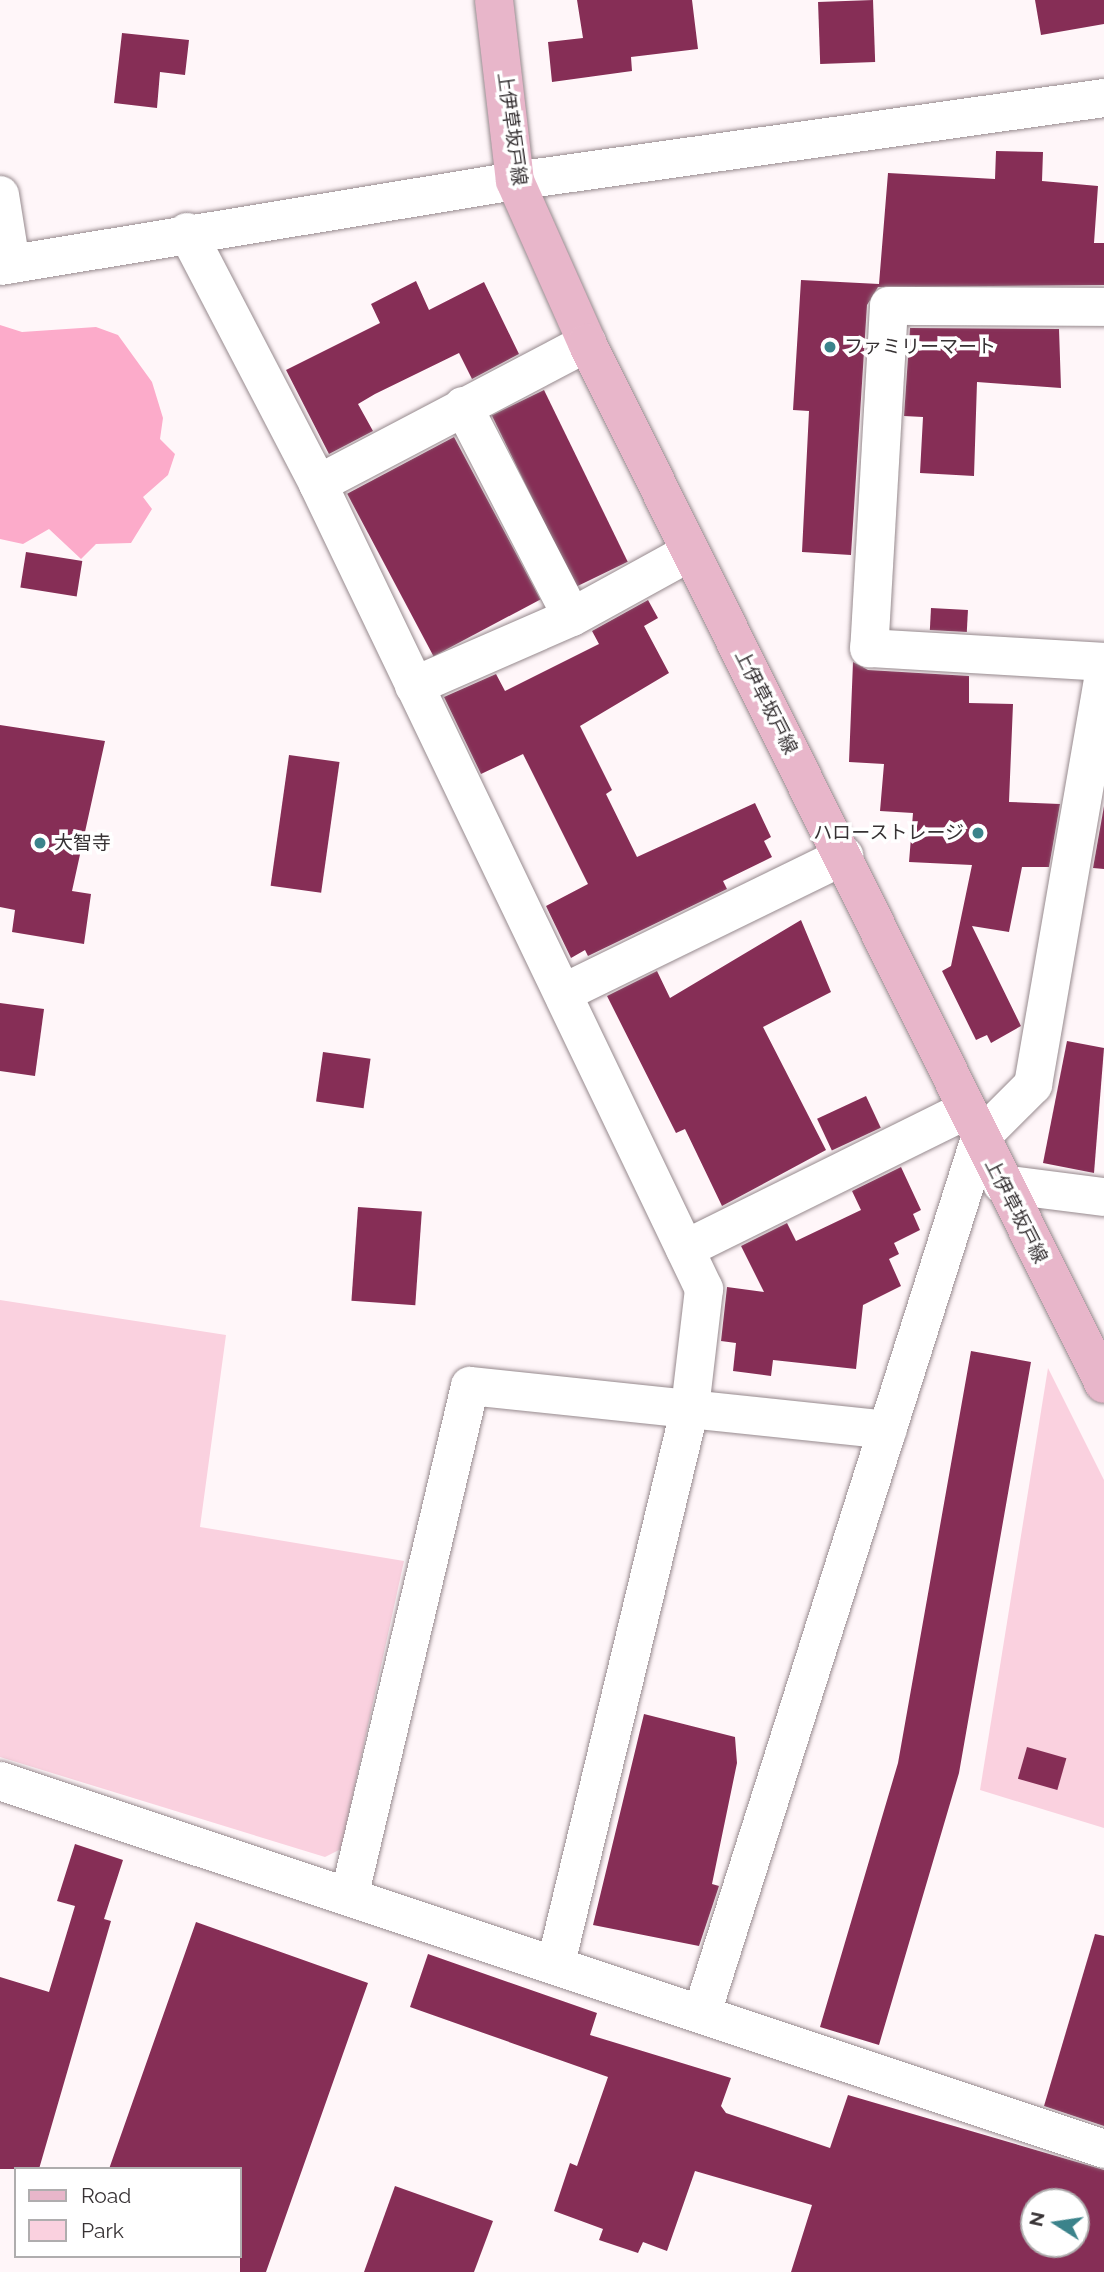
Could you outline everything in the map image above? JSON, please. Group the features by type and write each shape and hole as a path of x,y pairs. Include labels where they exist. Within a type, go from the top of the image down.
{"main road":[{"name":"上伊草坂戸線","path":"494,0 515,181 587,343 844,856 1002,1184 1104,1384"}],"street":[{"path":"0,195 6,265 187,232 515,181 1104,98"},
{"path":"187,232 318,484 704,1289 690,1408 556,1963"},
{"path":"1104,307 889,306 869,648 1104,662"},
{"path":"318,484 587,343"},
{"path":"463,406 572,617"},
{"path":"414,686 572,617 690,552"},
{"path":"685,1249 973,1124 1033,1085 1101,733 1104,676"},
{"path":"564,993 844,856"},
{"path":"702,2013 888,1430 973,1124"},
{"path":"1002,1184 1104,1197"},
{"path":"350,1893 470,1386 888,1430"},
{"path":"0,1781 350,1893 1104,2149"}],"green space":[{"path":"0,1300 226,1335 200,1527 404,1561 341,1849 325,1857 0,1757"},
{"path":"1048,1368 1104,1480 1104,1828 980,1790"}],"shaded area":[{"path":"0,325 22,332 96,327 118,335 152,382 163,418 160,439 175,454 168,475 143,497 152,509 131,543 96,544 81,559 49,529 23,544 0,539"}],"building":[{"path":"577,0 692,0 698,49 631,57 632,71 552,82 548,42 583,38"},
{"path":"873,0 875,62 820,64 818,2"},
{"path":"1035,0 1104,0 1104,24 1041,35"},
{"path":"122,33 189,40 185,75 160,72 157,108 114,103"},
{"path":"996,151 1043,152 1042,181 1098,186 1094,243 1104,243 1104,285 878,287 867,305 851,555 802,552 809,411 793,410 801,280 879,284 888,173 995,179"},
{"path":"416,281 429,310 484,282 519,354 472,379 459,353 375,394 358,404 373,431 329,454 286,370 380,323 371,304"},
{"path":"910,328 1059,329 1061,388 977,382 974,476 920,473 923,417 904,416"},
{"path":"544,390 628,562 576,587 492,415"},
{"path":"454,437 540,599 434,656 347,494"},
{"path":"26,552 82,561 77,596 20,588"},
{"path":"648,600 658,618 644,626 669,673 580,726 612,790 606,794 637,857 755,803 771,837 764,841 772,857 723,881 727,889 588,956 585,950 571,958 546,906 588,884 523,754 481,774 444,697 496,674 505,691 599,644 592,631"},
{"path":"931,608 968,610 967,632 930,630"},
{"path":"853,662 868,670 969,676 969,703 1013,704 1009,802 1060,804 1049,867 1022,867 1009,932 972,926 1021,1026 991,1043 987,1035 976,1040 942,971 951,966 972,865 909,862 913,813 880,811 884,764 849,762"},
{"name":"大智寺","path":"0,725 105,741 72,891 91,894 84,944 12,932 15,910 0,907"},
{"path":"289,755 340,762 321,893 271,886"},
{"path":"1104,806 1104,869 1093,868"},
{"path":"801,920 831,992 763,1027 826,1150 722,1206 685,1129 676,1133 607,996 657,971 670,998"},
{"path":"0,1003 44,1009 35,1076 0,1071"},
{"path":"1067,1041 1104,1048 1094,1173 1043,1163"},
{"path":"323,1052 371,1059 364,1108 316,1102"},
{"path":"866,1096 881,1128 832,1151 817,1119"},
{"path":"901,1167 921,1210 913,1214 920,1230 894,1243 899,1254 889,1259 901,1286 863,1305 856,1369 773,1360 771,1376 733,1371 736,1343 721,1341 727,1287 764,1292 741,1246 787,1223 796,1241 861,1210 852,1191"},
{"path":"358,1207 422,1211 415,1305 351,1301"},
{"path":"971,1351 1031,1362 959,1773 879,2045 820,2027 898,1763"},
{"path":"644,1714 735,1737 737,1763 712,1884 719,1886 699,1946 593,1925"},
{"path":"1027,1747 1066,1758 1057,1790 1018,1779"},
{"path":"75,1844 123,1860 104,1919 111,1921 40,2167 0,2169 0,1977 49,1992 75,1906 57,1901"},
{"path":"196,1922 368,1983 266,2272 240,2272 242,2167 110,2167"},
{"path":"1095,1934 1104,1936 1104,2126 1044,2106"},
{"path":"428,1954 597,2013 590,2035 731,2078 721,2106 726,2113 830,2148 848,2095 1104,2170 1104,2272 791,2272 812,2205 695,2171 667,2251 643,2242 638,2253 599,2240 603,2229 554,2211 570,2163 577,2166 608,2077 410,2007"},
{"path":"395,2186 493,2221 474,2272 364,2272"}],"place":[{"name":"ファミリーマート","path":"830,347"},
{"name":"ハローストレージ","path":"978,833"},
{"name":"大智寺","path":"40,843"}]}
